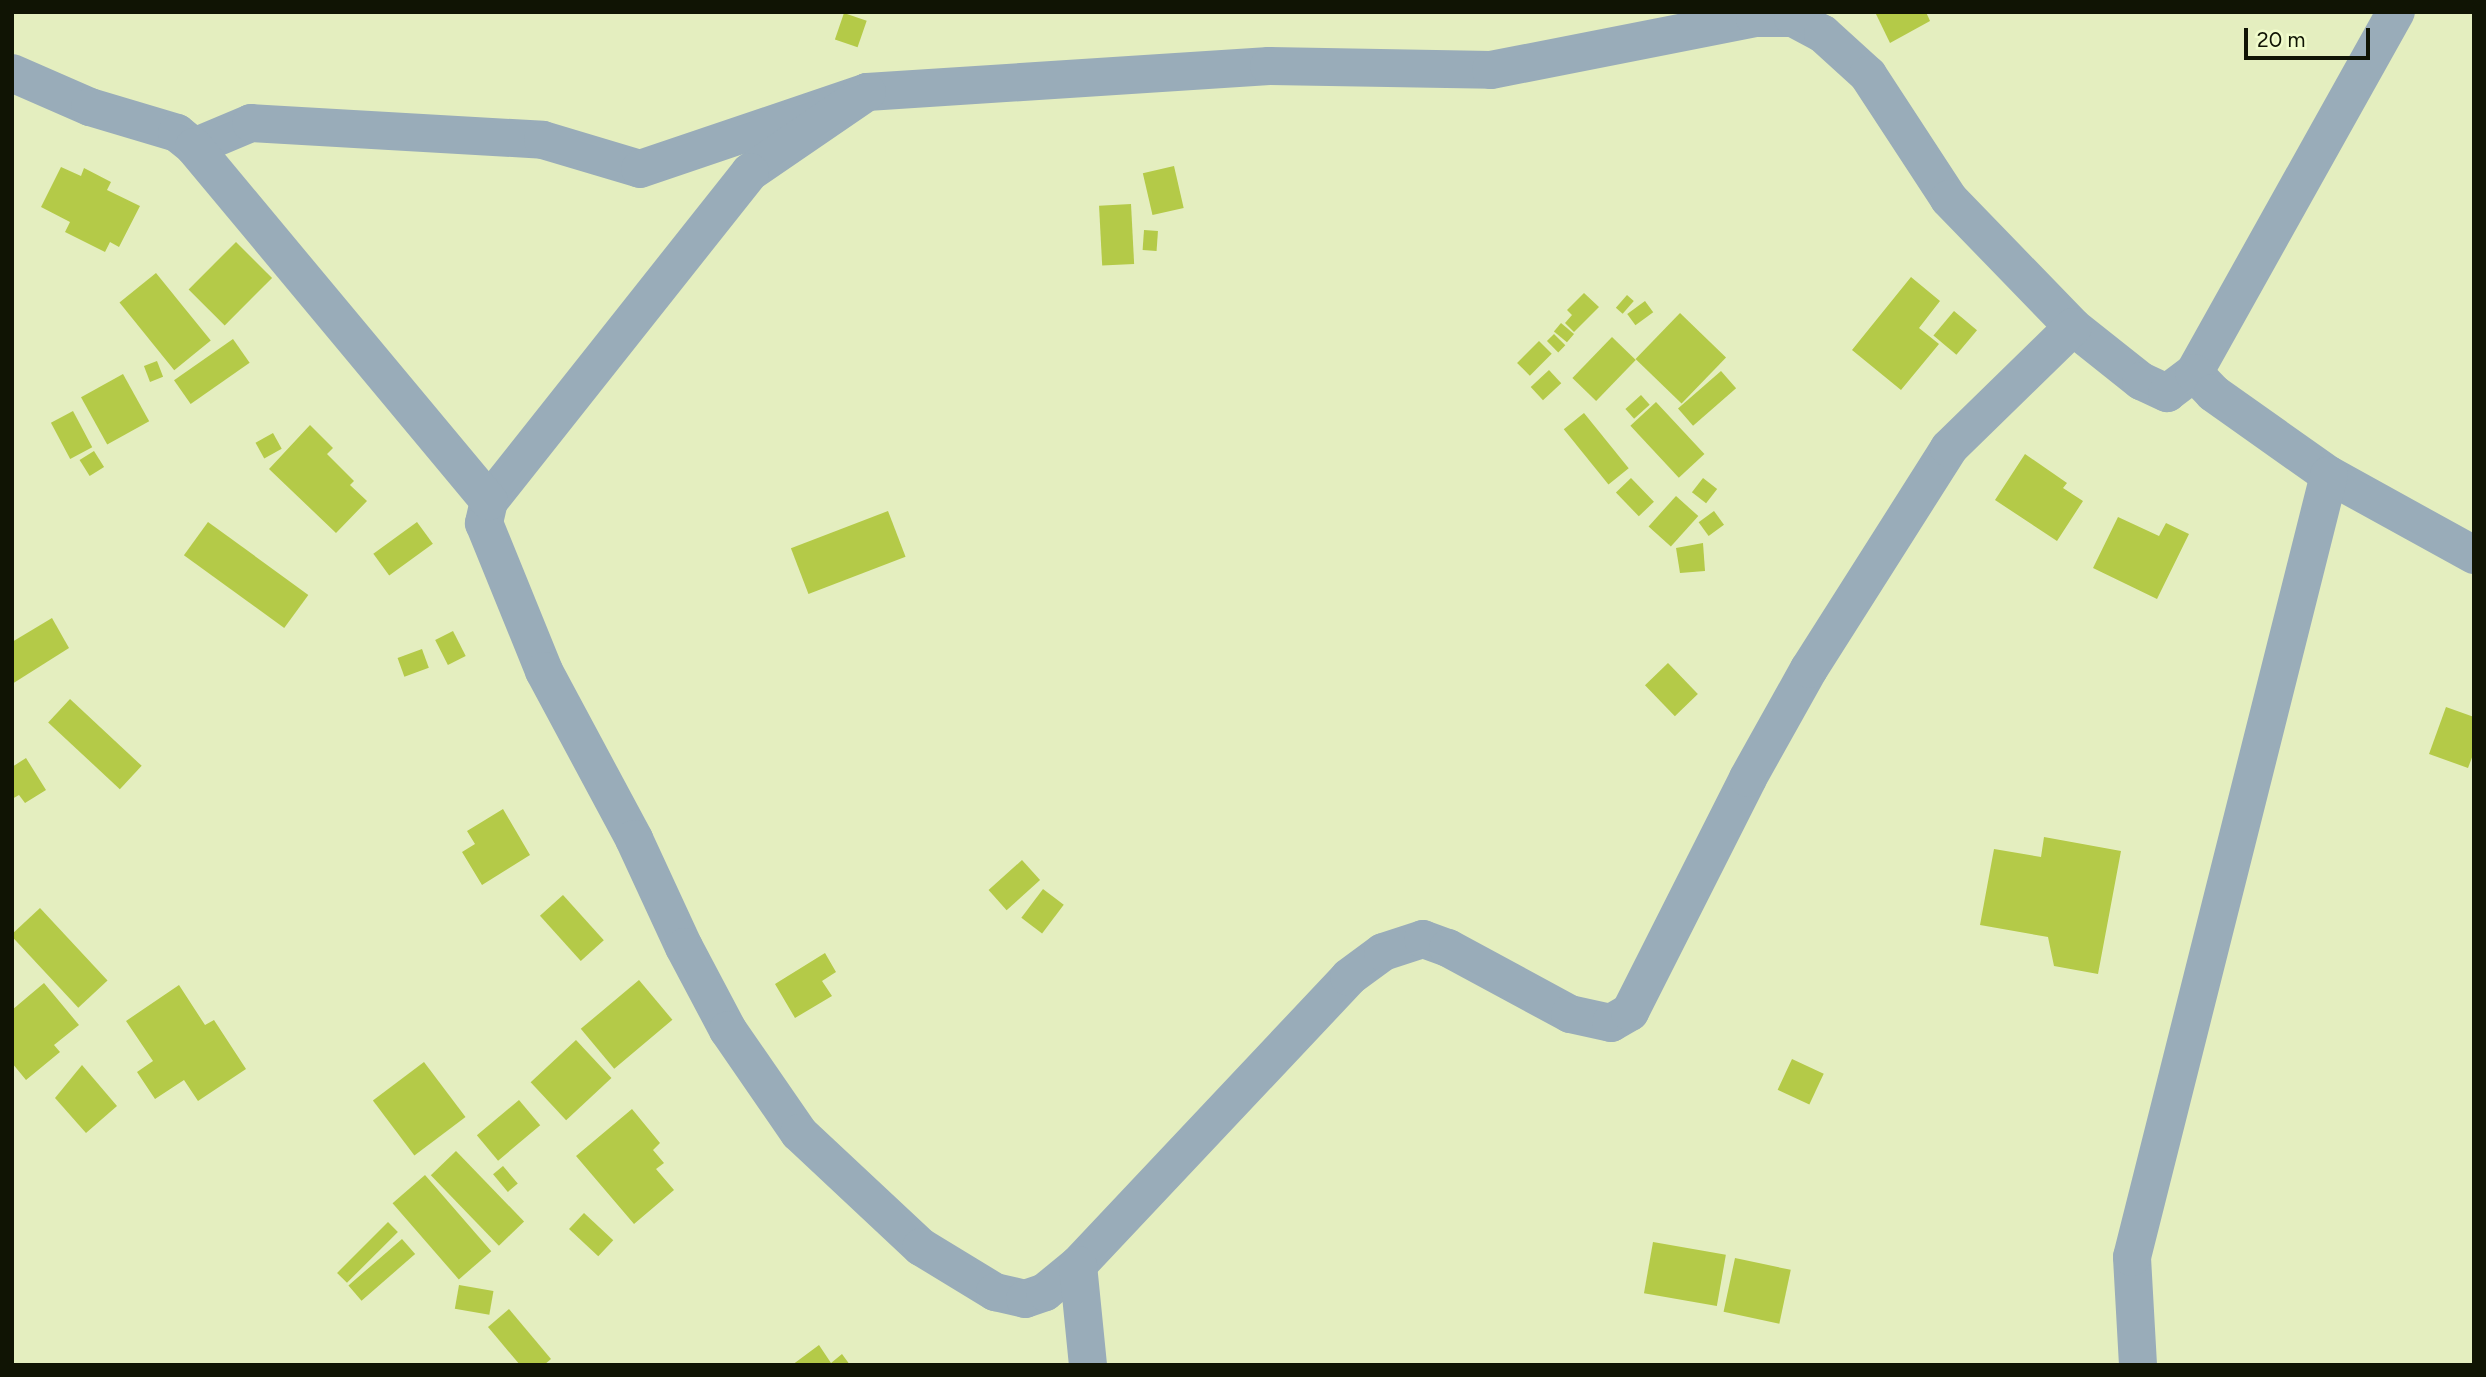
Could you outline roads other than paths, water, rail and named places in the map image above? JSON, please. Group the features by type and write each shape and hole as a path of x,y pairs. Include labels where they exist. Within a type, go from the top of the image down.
{"street":[{"path":"194,147 251,123 543,140 640,169 867,92 1269,66 1492,70 1755,18 1793,18 1823,34 1868,75 1949,200 2073,327 2156,390 2166,393 2193,373 2396,12"},
{"path":"12,73 30,96 177,133 194,147 489,501"},
{"path":"867,92 750,172 489,501 486,533 544,670 634,839 728,1030 799,1133 921,1247 995,1292 1025,1299 1045,1292 1078,1265 1349,977 1403,943 1423,939 1448,948 1570,1014 1611,1023 1630,1012 1802,681 1949,448 2073,327"},
{"path":"2193,373 2213,393 2329,475 2474,555"},
{"path":"2138,1365 2132,1256 2329,475"},
{"path":"1078,1265 1088,1365"}]}
